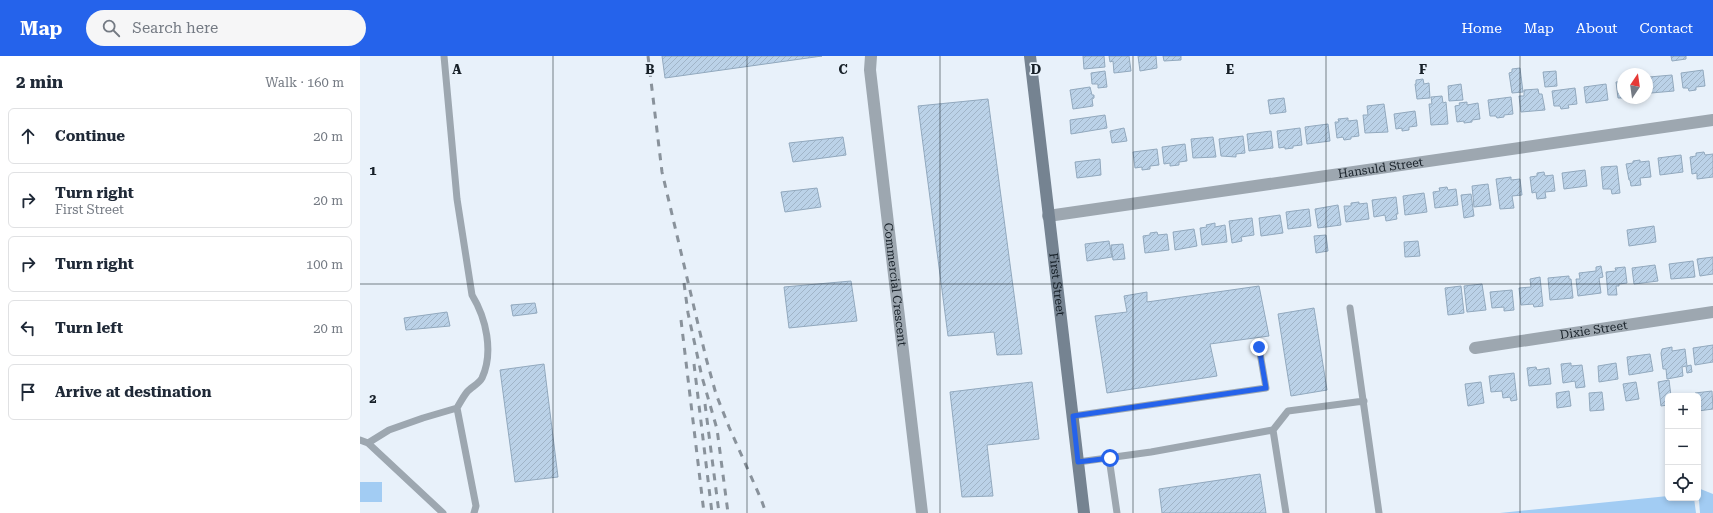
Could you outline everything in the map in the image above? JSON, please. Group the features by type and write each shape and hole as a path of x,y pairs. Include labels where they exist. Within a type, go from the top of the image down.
{"street":[{"name":"Commercial Crescent","path":"871,56 870,70 922,513"},
{"name":"First Street","path":"1030,56 1084,513"},
{"name":"Hansuld Street","path":"1048,216 1713,120"},
{"name":"Dixie Street","path":"1475,348 1713,312"}],"lane":[{"path":"444,56 457,199 472,295 487,331 487,362 482,379 466,393 457,408 476,506 474,513"},
{"path":"1350,308 1379,513"},
{"path":"1073,416 1266,388 1259,347"},
{"path":"1078,462 1151,452 1273,430 1288,412 1364,401"},
{"path":"368,443 389,430 422,418 457,408"},
{"path":"1273,430 1286,513"},
{"path":"360,440 368,443 443,513"},
{"path":"1110,458 1117,513"}],"shaded area":[{"path":"360,482 382,482 382,502 360,502"},
{"path":"1701,489 1713,494 1713,513 1700,513 1699,501 1701,501"},
{"path":"1665,496 1665,501 1694,501 1696,513 1500,513"}],"building":[{"path":"662,56 822,56 665,78"},
{"path":"1083,56 1104,56 1105,67 1084,69"},
{"path":"1109,56 1129,56 1131,71 1114,73 1113,61 1110,62"},
{"path":"1138,56 1156,56 1157,68 1140,71"},
{"path":"1163,56 1181,56 1181,60 1164,61"},
{"path":"1671,56 1686,56 1686,59 1672,61"},
{"path":"1520,68 1523,92 1512,93 1509,73 1512,72 1512,69"},
{"path":"1703,70 1705,86 1696,87 1696,90 1689,91 1688,88 1683,88 1681,73"},
{"path":"1105,71 1107,87 1098,88 1098,84 1092,84 1091,73"},
{"path":"1556,71 1557,86 1545,87 1543,72"},
{"path":"1672,75 1674,91 1653,93 1653,77"},
{"path":"1423,79 1424,84 1429,83 1430,98 1417,99 1415,84 1416,80"},
{"path":"1461,84 1463,100 1449,101 1448,86"},
{"path":"1606,84 1608,100 1586,103 1584,87"},
{"path":"1090,87 1092,95 1094,95 1094,98 1092,99 1093,106 1073,109 1070,90"},
{"path":"1575,88 1577,104 1568,105 1569,108 1561,109 1560,106 1554,106 1552,91"},
{"path":"1538,89 1539,94 1542,94 1545,110 1521,112 1519,96 1524,96 1524,90"},
{"path":"1442,96 1443,103 1446,102 1448,124 1431,125 1429,104 1432,104 1431,97"},
{"path":"1511,97 1513,114 1504,115 1504,117 1497,118 1496,116 1490,116 1488,100"},
{"path":"1284,98 1286,112 1270,114 1268,100"},
{"path":"988,99 1022,354 997,355 994,332 948,336 918,106"},
{"path":"1467,102 1467,105 1478,103 1480,119 1472,120 1472,122 1457,122 1455,106 1460,105 1459,103"},
{"path":"1384,104 1388,132 1365,133 1363,115 1368,115 1367,106"},
{"path":"1415,111 1417,126 1409,127 1409,130 1402,131 1402,128 1396,129 1394,114"},
{"path":"1105,115 1107,128 1071,134 1070,120"},
{"path":"1348,118 1348,121 1357,120 1359,136 1344,140 1343,137 1337,138 1335,122 1339,122 1338,119"},
{"path":"1328,124 1330,141 1307,144 1305,127"},
{"path":"1124,128 1127,141 1112,143 1110,131"},
{"path":"1300,128 1302,145 1293,146 1293,148 1279,148 1277,131"},
{"path":"1271,131 1273,148 1249,151 1247,134"},
{"path":"1243,136 1245,153 1236,154 1236,157 1221,156 1219,139"},
{"path":"843,137 846,155 793,162 789,143"},
{"path":"1213,137 1216,157 1193,158 1191,139"},
{"path":"1185,144 1187,161 1179,162 1179,165 1170,166 1170,163 1164,164 1162,147"},
{"path":"1157,149 1159,165 1150,166 1150,169 1142,170 1142,167 1135,168 1133,152"},
{"path":"1704,152 1705,155 1713,154 1713,177 1697,179 1697,173 1692,174 1690,157 1696,156 1696,153"},
{"path":"1681,155 1683,172 1660,175 1658,158"},
{"path":"1100,159 1101,175 1077,178 1075,162"},
{"path":"1640,160 1640,162 1649,161 1651,177 1640,178 1641,185 1631,186 1626,164"},
{"path":"1617,166 1620,193 1612,194 1611,189 1603,189 1601,167"},
{"path":"1585,170 1587,186 1564,189 1562,173"},
{"path":"1544,172 1545,176 1553,175 1555,191 1545,192 1546,198 1537,199 1536,192 1532,193 1530,177 1537,176 1537,173"},
{"path":"1511,177 1511,180 1520,179 1522,195 1512,196 1514,208 1500,209 1496,179"},
{"path":"1488,184 1491,205 1474,207 1472,186"},
{"path":"1447,187 1448,190 1456,189 1458,205 1435,208 1433,192 1440,191 1439,188"},
{"path":"817,188 821,207 785,212 781,192"},
{"path":"1424,193 1427,212 1405,215 1403,196"},
{"path":"1471,194 1474,216 1464,218 1461,195"},
{"path":"1396,197 1398,214 1396,214 1397,219 1386,221 1385,215 1374,217 1372,200"},
{"path":"1359,202 1359,204 1367,203 1369,219 1346,222 1344,206 1351,206 1351,203"},
{"path":"1338,205 1341,225 1318,228 1315,209"},
{"path":"1309,209 1311,226 1288,229 1286,212"},
{"path":"1280,215 1283,233 1261,236 1259,218"},
{"path":"1252,218 1254,235 1241,237 1242,241 1232,243 1229,221"},
{"path":"1215,223 1215,227 1225,225 1227,242 1202,245 1200,228 1207,227 1206,225"},
{"path":"1654,226 1656,242 1629,246 1627,230"},
{"path":"1194,229 1197,246 1175,250 1173,232"},
{"path":"1157,232 1158,235 1167,234 1169,250 1145,253 1143,236"},
{"path":"1326,235 1328,251 1316,253 1314,236"},
{"path":"1109,241 1112,257 1087,261 1085,244"},
{"path":"1418,241 1420,256 1405,257 1404,242"},
{"path":"1123,244 1125,259 1113,260 1111,245"},
{"path":"1713,257 1713,274 1700,276 1697,259"},
{"path":"1693,261 1695,277 1671,279 1669,264"},
{"path":"1655,265 1658,281 1634,284 1632,268"},
{"path":"1601,266 1603,277 1599,278 1601,293 1578,296 1576,279 1580,279 1579,273 1596,271 1596,267"},
{"path":"1625,267 1627,283 1616,286 1617,295 1608,295 1606,272 1616,271 1615,268"},
{"path":"1569,276 1569,279 1571,279 1573,298 1550,300 1548,278"},
{"path":"1540,277 1543,306 1534,307 1533,304 1521,305 1519,288 1531,287 1530,279"},
{"path":"851,281 857,321 789,328 784,287"},
{"path":"1482,284 1486,310 1467,312 1464,286"},
{"path":"1259,286 1269,336 1210,344 1217,376 1107,393 1095,316 1127,312 1124,296 1147,292 1147,302"},
{"path":"1461,286 1464,313 1448,315 1445,288"},
{"path":"1512,290 1514,310 1504,311 1504,307 1492,308 1490,292"},
{"path":"535,303 537,313 513,316 511,305"},
{"path":"1314,308 1327,390 1291,396 1278,314"},
{"path":"447,312 450,326 406,330 404,318"},
{"path":"1713,345 1713,362 1695,365 1693,348"},
{"path":"1672,347 1672,351 1685,349 1687,366 1691,365 1692,372 1687,373 1686,366 1682,367 1683,376 1667,379 1666,369 1663,369 1661,353 1662,349"},
{"path":"1650,354 1653,371 1629,375 1627,357"},
{"path":"1571,363 1571,366 1582,365 1585,387 1576,388 1575,381 1563,383 1561,364"},
{"path":"1616,363 1618,379 1599,382 1598,366"},
{"path":"544,364 558,477 515,482 500,370"},
{"path":"1536,367 1537,370 1549,368 1551,384 1529,386 1527,368"},
{"path":"1514,373 1517,400 1511,401 1510,397 1503,398 1502,391 1491,392 1489,376"},
{"path":"1669,380 1671,393 1665,393 1665,405 1661,406 1658,382"},
{"path":"1032,382 1039,439 987,445 993,496 962,497 950,392"},
{"path":"1481,382 1484,403 1468,406 1465,384"},
{"path":"1636,382 1639,399 1626,401 1623,384"},
{"path":"1569,391 1571,406 1557,408 1556,393"},
{"path":"1712,391 1713,409 1701,411 1701,393 1695,393"},
{"path":"1602,392 1604,410 1590,411 1589,393"},
{"path":"1260,474 1266,513 1162,513 1159,489"}],"railway":[{"path":"648,56 662,172 706,358 716,394 766,513"},
{"path":"684,283 688,313 702,377 717,429 728,513"},
{"path":"681,320 704,513"},
{"path":"694,364 712,513"},
{"path":"705,404 719,513"}],"route":[{"path":"1110,458 1078,462 1073,416 1266,388 1259,347"}]}
